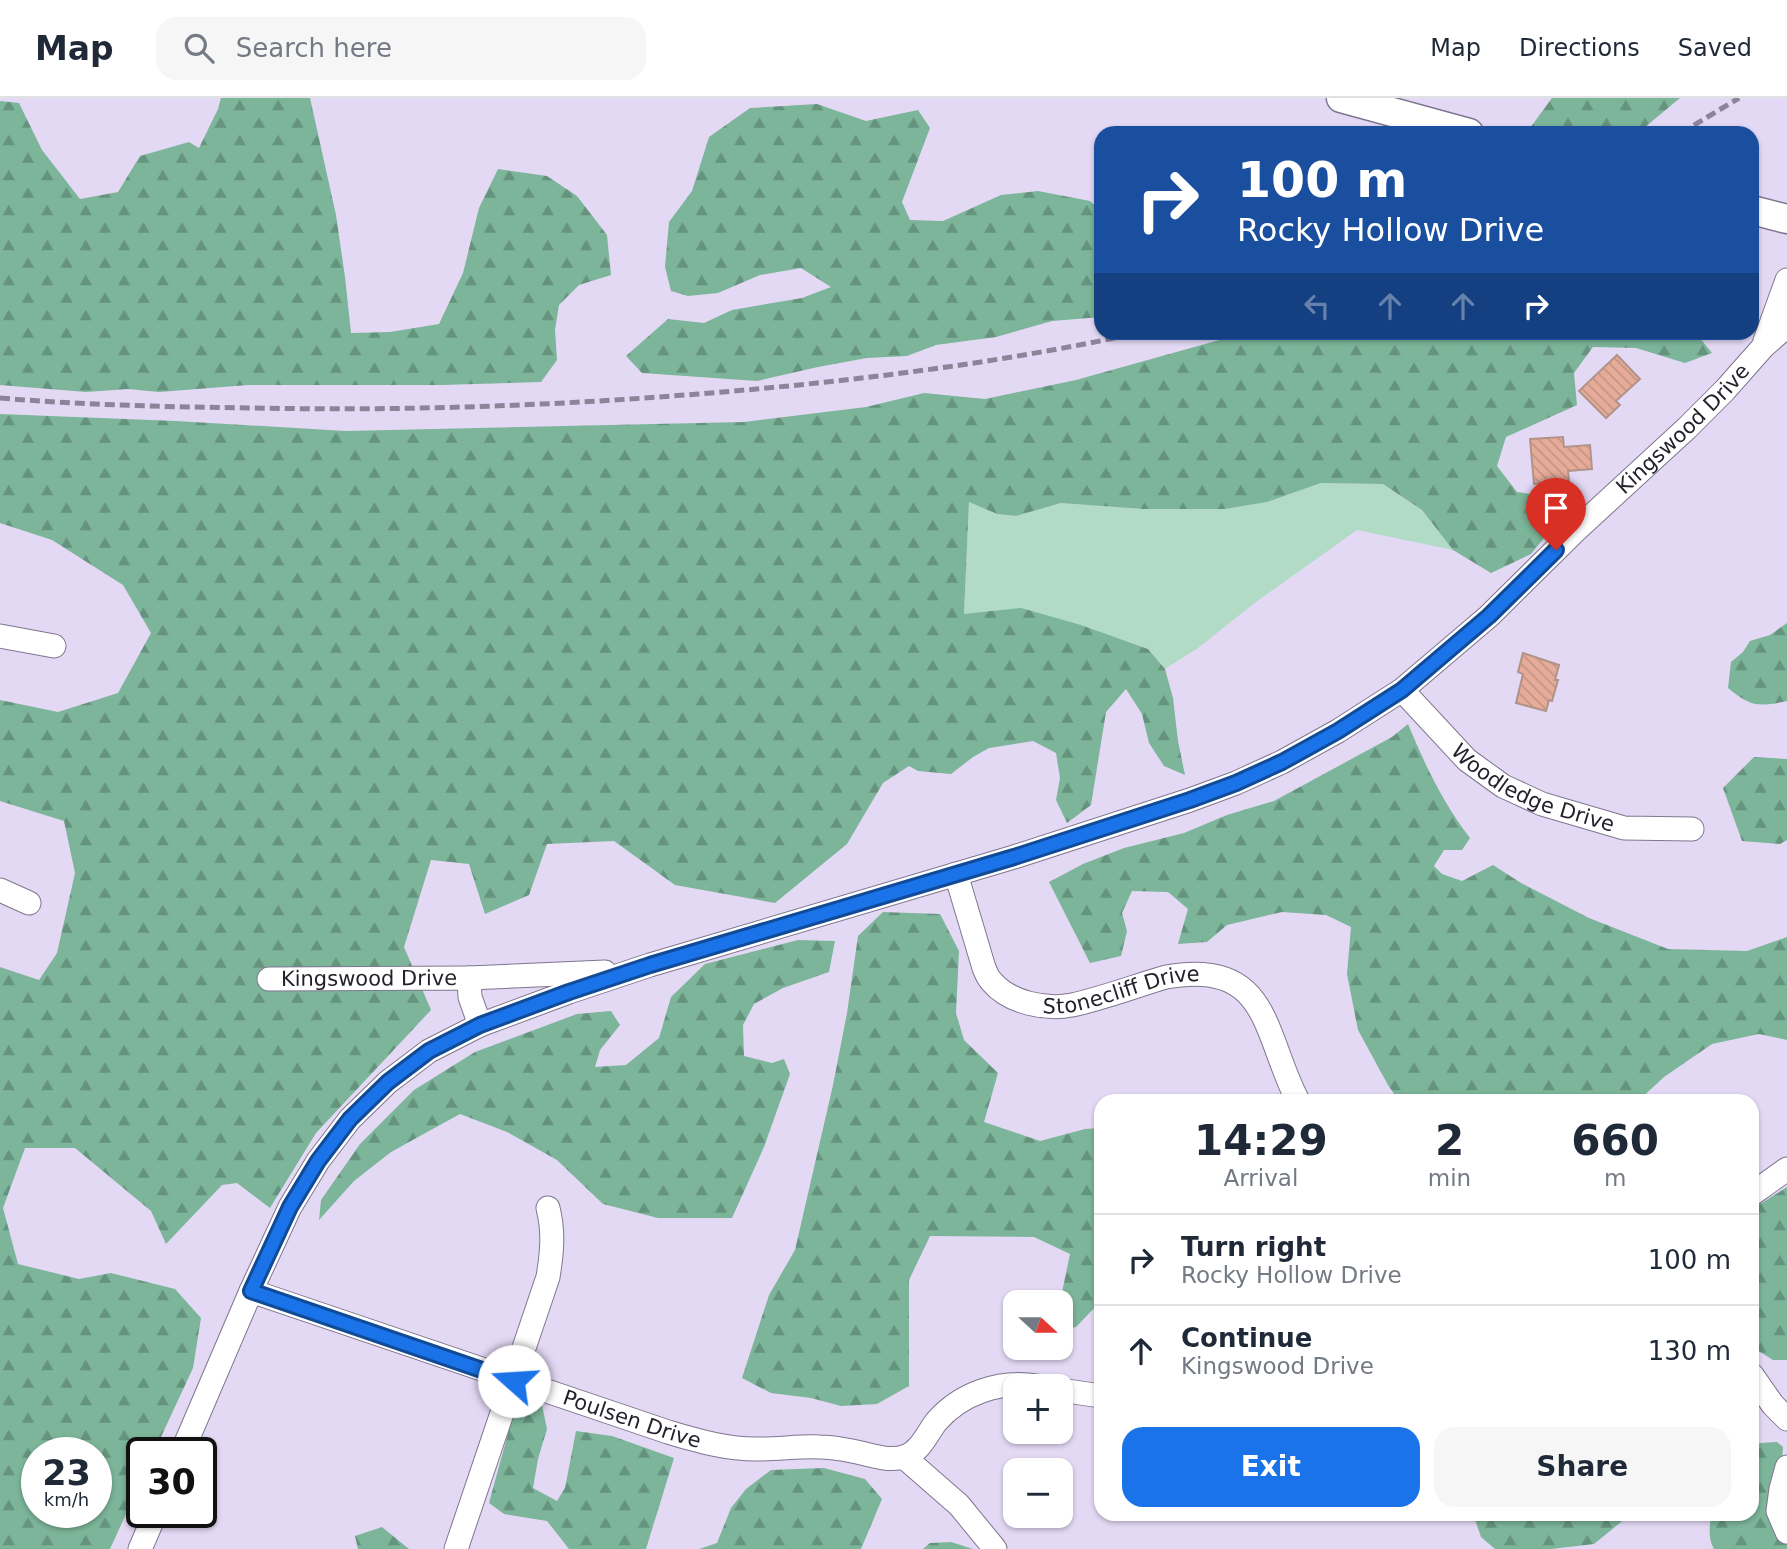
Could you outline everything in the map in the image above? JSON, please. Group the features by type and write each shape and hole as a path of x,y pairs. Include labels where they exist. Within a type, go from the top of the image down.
{"main road":[{"path":"1341,98 1443,126"},
{"path":"1759,212 1787,219"}],"street":[{"name":"Kingswood Drive","path":"1763,347 1787,280"},
{"name":"Kingswood Drive","path":"469,978 470,997 480,1025 633,971 1190,800 1282,762 1338,731 1402,690 1489,616 1725,390 1787,322"},
{"path":"0,636 54,646"},
{"name":"Woodledge Drive","path":"1402,690 1467,760 1503,786 1542,804 1624,828 1692,829"},
{"name":"Stonecliff Drive","path":"956,874 984,968 992,983 1007,995 1024,1002 1049,1006 1070,1005 1180,974 1197,973 1226,980 1250,996 1261,1010 1294,1094"},
{"path":"0,890 29,903"},
{"name":"Kingswood Drive","path":"269,979 469,978 633,971"},
{"path":"188,1437 251,1291 294,1200 318,1161 350,1119 388,1082 429,1051 480,1025"},
{"path":"1759,1189 1787,1168"},
{"path":"456,1549 548,1277 553,1250 553,1227 548,1208"},
{"name":"Poulsen Drive","path":"251,1291 701,1442 734,1448 818,1447 892,1458 904,1457"},
{"path":"1759,1385 1787,1419"},
{"path":"995,1549 959,1505 904,1457 918,1448 937,1421 953,1407 967,1397 1003,1386"},
{"path":"1073,1392 1094,1395"},
{"path":"1787,1467 1778,1511 1787,1532"},
{"path":"141,1549 150,1528"}],"green space":[{"path":"221,98 310,98 336,215 351,333 390,332 439,324 463,273 479,208 498,169 547,176 577,196 607,235 611,275 579,285 559,305 555,330 557,360 541,382 248,385 159,392 128,389 86,392 0,385 0,101 19,103 42,150 80,199 118,192 140,156 189,142 199,148"},
{"path":"1552,98 1680,98 1646,126 1531,126"},
{"path":"817,104 866,121 918,110 930,128 902,202 910,220 943,221 1001,195 1038,191 1090,201 1094,205 1094,318 1052,321 996,337 936,345 907,356 867,358 757,381 642,373 626,356 668,319 704,323 732,310 802,298 831,287 801,268 760,275 718,293 688,296 671,291 665,267 669,222 692,191 709,137 750,108"},
{"path":"1219,340 1701,340 1712,353 1685,363 1636,348 1593,347 1574,373 1577,405 1506,437 1497,466 1517,492 1545,496 1571,505 1531,554 1491,573 1453,550 1422,510 1383,484 1321,483 1267,502 1225,509 1143,509 1061,503 1016,516 997,514 969,502 964,614 1021,608 1081,625 1148,649 1165,669 1173,698 1185,775 1164,766 1149,743 1142,714 1126,689 1106,712 1091,805 1067,823 1056,800 1060,778 1056,753 1033,741 989,748 951,774 918,771 909,766 883,783 847,844 775,903 675,885 614,841 547,844 529,895 485,914 469,864 431,860 404,947 431,1010 316,1133 270,1208 237,1183 222,1185 166,1244 151,1211 75,1148 25,1148 3,1208 18,1264 79,1279 111,1273 175,1289 201,1318 193,1368 161,1437 126,1437 126,1514 110,1549 0,1549 0,967 39,980 57,953 75,873 64,821 0,801 0,700 58,712 118,693 151,633 123,585 52,540 0,523 0,414 346,431 744,422 866,407 924,393 985,399 1076,380"},
{"path":"1321,483 1383,484 1422,510 1453,550 1357,530 1256,602 1198,648 1165,669 1148,649 1081,625 964,614 969,502 997,514 1016,516 1061,503 1143,509 1225,509 1267,502"},
{"path":"1787,623 1787,701 1762,705 1743,699 1728,688 1731,662 1743,652 1750,641 1770,635"},
{"path":"1408,724 1435,783 1470,838 1462,850 1444,850 1434,866 1442,874 1462,881 1493,865 1521,883 1589,918 1668,949 1747,951 1787,937 1787,1040 1759,1034 1712,1044 1664,1077 1646,1094 1394,1094 1358,1030 1347,974 1351,927 1326,915 1282,912 1227,925 1207,942 1178,944 1188,909 1168,892 1132,891 1122,913 1127,931 1121,956 1090,963 1049,882 1083,864 1124,848 1184,833 1227,815 1274,801 1392,737"},
{"path":"1754,757 1787,759 1787,840 1780,844 1742,841 1723,788"},
{"path":"883,912 940,914 959,951 956,1013 964,1040 998,1073 984,1122 1040,1141 1094,1128 1094,1308 1073,1328 1073,1290 1062,1290 1070,1254 1034,1237 930,1236 909,1280 909,1386 877,1404 841,1406 811,1398 771,1393 742,1378 769,1295 795,1250 847,1013 858,936"},
{"path":"798,940 835,941 829,972 783,988 754,1004 743,1025 744,1056 772,1063 784,1059 790,1074 764,1147 732,1218 658,1218 603,1204 557,1160 507,1132 460,1114 391,1152 354,1181 319,1220 321,1200 360,1144 414,1090 475,1052 577,1014 611,1011 620,1025 600,1050 595,1067 626,1065 659,1038 671,997 705,964"},
{"path":"1787,1187 1787,1360 1773,1360 1759,1351 1759,1205"},
{"path":"528,1404 542,1405 547,1429 533,1488 557,1501 565,1488 576,1431 612,1436 674,1458 646,1549 569,1549 547,1521 504,1514 489,1503 512,1419"},
{"path":"1777,1442 1783,1447 1779,1471 1771,1482 1787,1484 1787,1549 1714,1549 1710,1521 1759,1521 1760,1443"},
{"path":"824,1468 865,1479 882,1499 861,1549 699,1549 717,1543 731,1508 746,1489 771,1470"},
{"path":"1475,1521 1622,1521 1594,1544 1551,1549 1495,1549 1481,1537"},
{"path":"382,1527 409,1549 358,1549 355,1536"},
{"path":"951,1542 973,1549 923,1549 930,1543"}],"building":[{"path":"1617,355 1640,379 1616,401 1620,405 1606,418 1579,391"},
{"path":"1563,437 1564,447 1590,445 1592,469 1568,471 1569,481 1534,484 1530,439"},
{"path":"1523,653 1559,665 1555,680 1558,680 1546,711 1516,703 1523,674 1518,672"}],"railway":[{"path":"1693,126 1739,98"},
{"path":"0,398 127,405 310,409 476,407 587,402 866,378 977,363 1103,340"}],"route":[{"path":"514,1381 251,1291 290,1207 318,1161 350,1119 388,1082 429,1051 480,1025 569,992 650,965 1014,857 1236,783 1282,762 1338,731 1402,690 1489,616 1556,550"}]}
